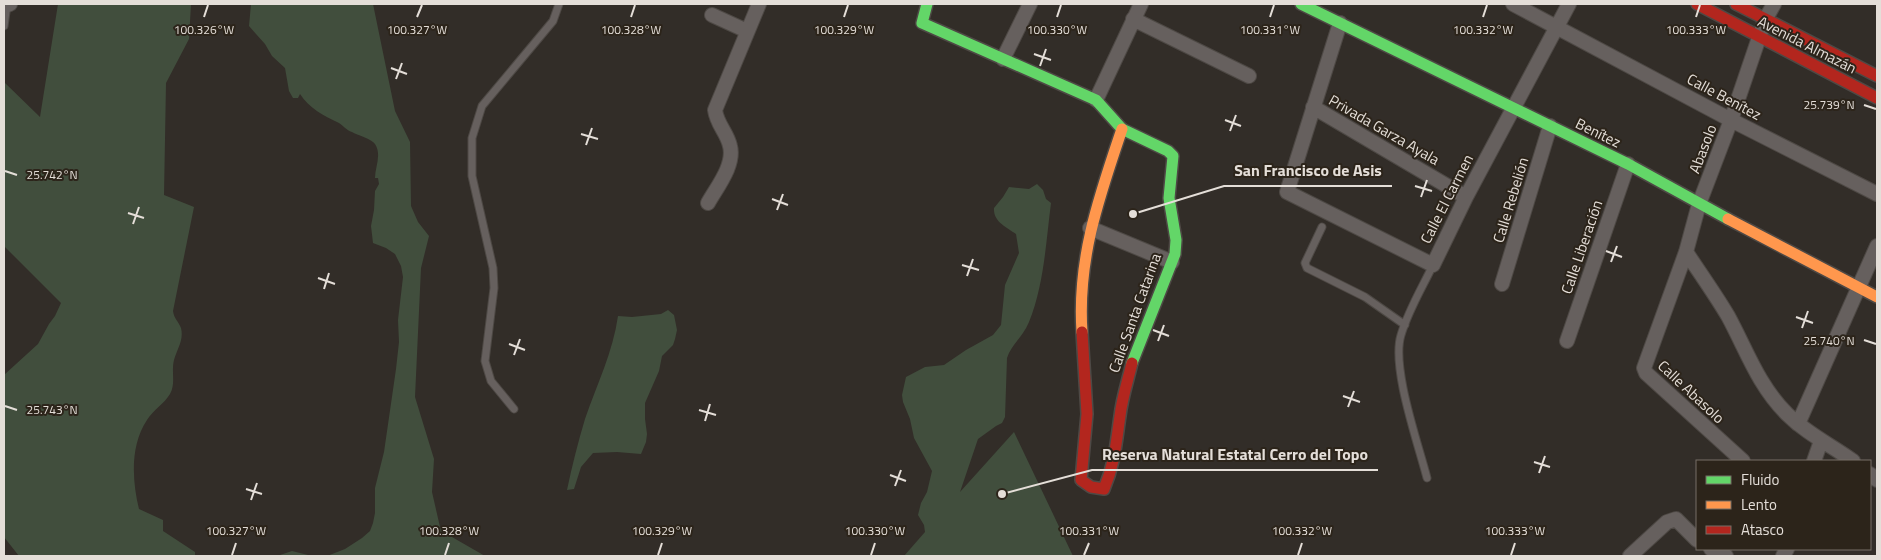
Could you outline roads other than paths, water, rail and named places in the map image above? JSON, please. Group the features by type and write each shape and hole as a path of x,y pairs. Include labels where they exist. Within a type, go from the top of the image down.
{"street":[{"path":"708,203 729,165 731,157 730,145 719,126 715,110 759,4"},
{"path":"927,4 921,22 1096,100 1122,129 1090,228 1172,262"},
{"path":"1003,59 1030,4"},
{"path":"1096,100 1141,4"},
{"name":"Benítez","path":"1301,4 1628,164 1699,204 1877,297"},
{"name":"Calle Benítez","path":"1513,4 1731,120 1877,194"},
{"name":"Calle El Carmen","path":"1313,107 1287,191 1289,194 1432,265 1569,4"},
{"name":"Avenida Almazán","path":"1697,4 1877,98"},
{"name":"Avenida Almazán","path":"1736,4 1877,76"},
{"name":"Abasolo","path":"1686,252 1699,204 1731,120 1765,20 1774,4"},
{"path":"712,15 747,31"},
{"path":"1133,19 1249,76"},
{"path":"1313,107 1340,23"},
{"name":"Privada Garza Ayala","path":"1313,107 1466,197"},
{"name":"Calle Rebelión","path":"1502,284 1550,126"},
{"name":"Calle Santa Catarina","path":"1090,228 1082,275 1082,328 1087,416 1081,480 1090,487 1104,489 1117,447 1120,415 1132,363 1172,262 1177,243 1169,204 1169,184 1173,156 1168,151 1122,129"},
{"name":"Calle Liberación","path":"1567,341 1628,164"},
{"path":"1798,424 1877,246"},
{"path":"1686,252 1728,316 1755,371 1778,404 1798,424 1851,460"},
{"name":"Calle Abasolo","path":"1686,252 1644,372 1742,460"},
{"path":"1814,460 1821,441"},
{"path":"1630,556 1672,521 1696,539"},
{"path":"1713,550 1726,556"}],"lane":[{"path":"514,409 491,381 485,362 494,288 493,268 472,176 472,138 482,106 553,21 560,4"},
{"path":"4,26 7,5"},
{"path":"1322,227 1305,263 1307,268 1365,297 1405,325"},
{"path":"1427,478 1400,374 1399,346 1405,325 1432,265"}],"place":[{"name":"San Francisco de Asis","path":"1133,214"},
{"name":"Reserva Natural Estatal Cerro del Topo","path":"1002,494"}]}
